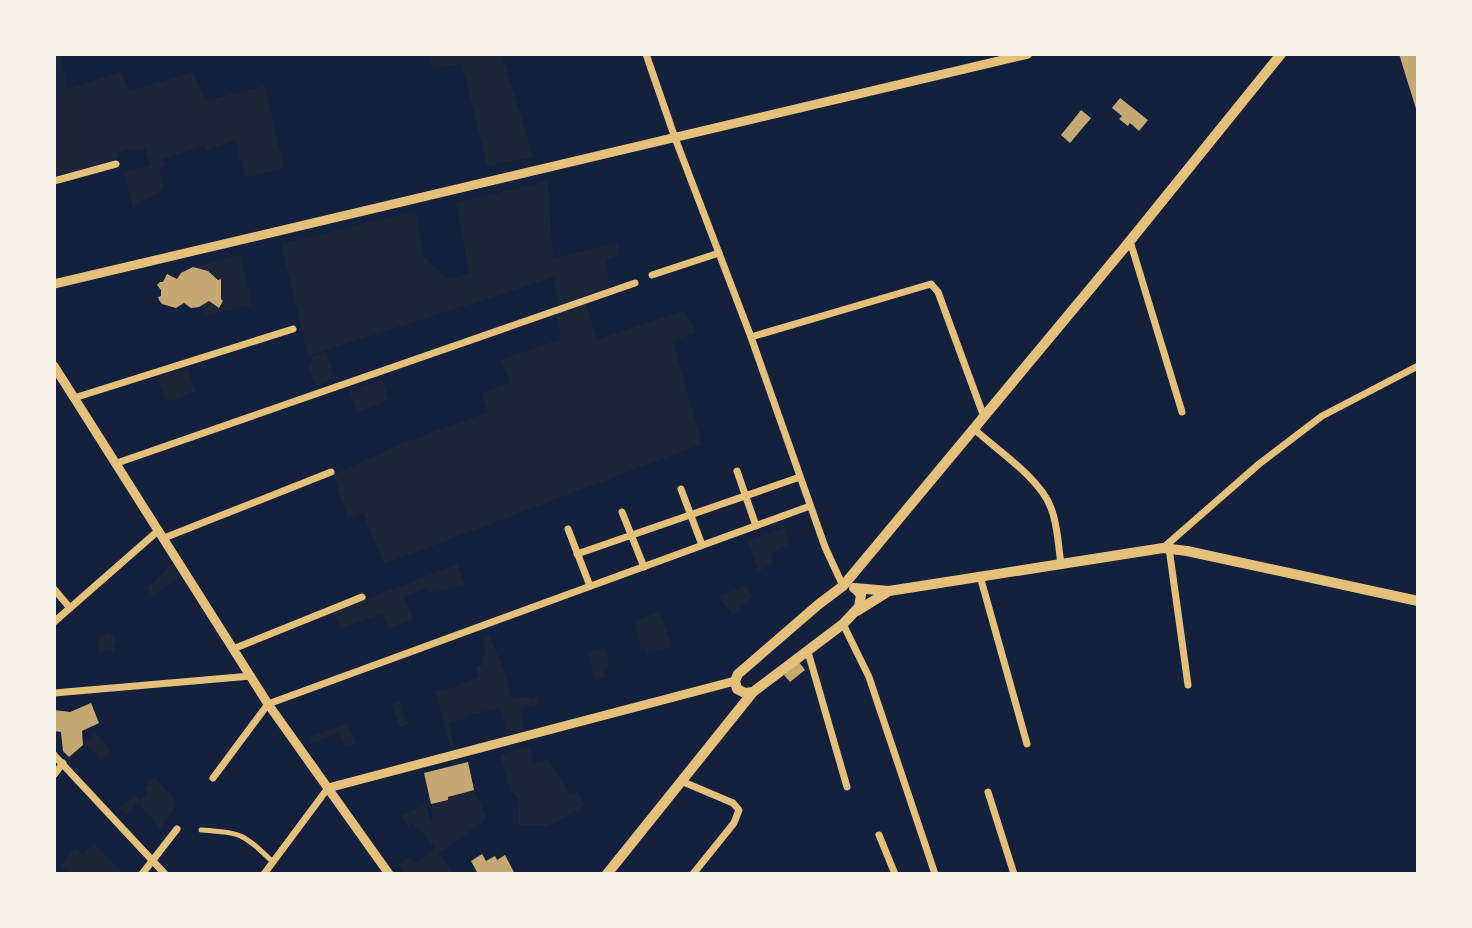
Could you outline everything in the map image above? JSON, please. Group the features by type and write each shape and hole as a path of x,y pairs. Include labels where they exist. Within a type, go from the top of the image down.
{"main road":[{"path":"754,692 739,691 735,681 738,674 826,597 843,586 1130,242 1282,54"},
{"path":"843,586 889,591 1166,548 1418,601"},
{"path":"855,588 862,598 856,611"},
{"path":"607,874 754,692 856,611 889,591"}],"street":[{"path":"646,54 751,337 810,506 843,586"},
{"path":"54,284 1028,54"},
{"path":"54,181 116,164"},
{"path":"1130,242 1182,412"},
{"path":"652,275 719,253"},
{"path":"117,463 635,283"},
{"path":"751,337 933,285 937,289 984,417"},
{"path":"74,398 293,329"},
{"path":"54,366 268,704 389,874"},
{"path":"1188,685 1166,548 1259,464 1317,420 1418,366"},
{"path":"974,429 1014,463 1045,497 1055,520 1060,564"},
{"path":"737,471 756,526"},
{"path":"54,622 162,534 331,472"},
{"path":"578,554 800,477"},
{"path":"681,489 702,545"},
{"path":"213,778 268,704 810,506"},
{"path":"622,512 644,566"},
{"path":"568,529 590,586"},
{"path":"980,576 1027,744"},
{"path":"54,589 71,608"},
{"path":"233,649 362,597"},
{"path":"843,624 869,677 935,874"},
{"path":"807,652 847,788"},
{"path":"54,693 251,676"},
{"path":"264,874 328,788 735,681"},
{"path":"54,755 165,874"},
{"path":"54,775 63,763"},
{"path":"681,781 733,803 739,810 734,823 693,874"},
{"path":"988,792 1014,874"},
{"path":"142,874 177,829"},
{"path":"201,830 238,833 272,862"},
{"path":"879,835 895,874"}],"shaded area":[{"path":"54,54 61,54 67,89 121,72 129,91 193,72 205,101 265,86 284,168 246,178 235,141 206,150 205,146 163,159 165,166 159,168 164,189 133,209 124,173 150,165 145,149 125,150 118,153 119,158 54,177"},
{"path":"430,54 502,54 533,157 487,166 462,63 433,70"},
{"path":"548,181 553,258 617,243 620,254 606,260 609,269 606,270 612,286 558,304 554,277 308,356 281,244 415,211 424,257 448,279 469,273 456,203"},
{"path":"240,255 252,305 205,316 202,306 209,301 219,308 223,301 222,279 218,280 207,271 193,267"},
{"path":"586,304 597,340 684,311 696,332 673,341 702,444 384,564 363,513 348,518 333,475 398,445 488,412 482,393 510,383 501,360 561,339 556,314"},
{"path":"326,352 335,380 315,386 308,364 313,362 311,356"},
{"path":"188,368 195,392 166,402 158,377"},
{"path":"382,380 389,400 357,412 350,392"},
{"path":"785,528 789,544 771,554 774,563 758,571 748,541"},
{"path":"173,563 181,577 152,596 147,588"},
{"path":"457,564 465,585 429,593 427,588 404,596 413,620 388,628 383,613 341,628 334,612"},
{"path":"745,586 753,597 733,614 718,597"},
{"path":"660,612 672,647 647,653 646,648 641,649 634,621"},
{"path":"110,631 117,644 113,645 115,651 99,652 97,638"},
{"path":"489,635 504,670 512,699 537,697 538,705 520,710 525,730 507,734 500,708 465,716 465,719 449,723 454,746 450,747 435,691 444,691 479,677 476,667 484,664 482,656 486,654 482,637"},
{"path":"605,648 610,666 603,669 605,677 595,680 588,653"},
{"path":"400,701 405,719 409,723 400,727 392,705"},
{"path":"346,723 356,743 346,746 338,734 313,743 310,737"},
{"path":"95,733 111,750 101,760 85,743"},
{"path":"530,746 534,763 549,760 570,795 578,791 585,806 547,827 519,826 518,798 510,791 500,755"},
{"path":"154,778 175,798 176,805 160,828 138,803 126,814 120,808 135,795 140,801 148,793 144,789"},
{"path":"474,790 487,819 439,853 454,874 404,874 398,865 410,857 415,863 435,848 419,828 415,829 413,824 408,827 402,815 426,805 432,822 431,804"},
{"path":"94,844 124,874 66,874 68,871 61,866 71,851 76,849 83,855"}],"building":[{"path":"1399,54 1418,54 1418,112 1417,112"},
{"path":"1120,98 1148,120 1139,131 1130,123 1128,126 1119,119 1122,116 1112,108"},
{"path":"1081,110 1091,118 1070,143 1061,135"},
{"path":"193,267 208,271 218,280 221,279 223,301 219,308 209,301 199,307 191,308 184,303 176,308 162,304 159,300 161,290 157,285 163,282 167,274 177,279 181,273"},
{"path":"799,662 805,670 790,682 784,675"},
{"path":"91,703 99,723 82,731 83,745 69,757 63,751 61,732 54,731 54,710 70,712"},
{"path":"468,762 474,790 431,804 424,773"},
{"path":"482,854 486,861 495,856 497,860 505,855 515,874 478,874 471,861"}]}
